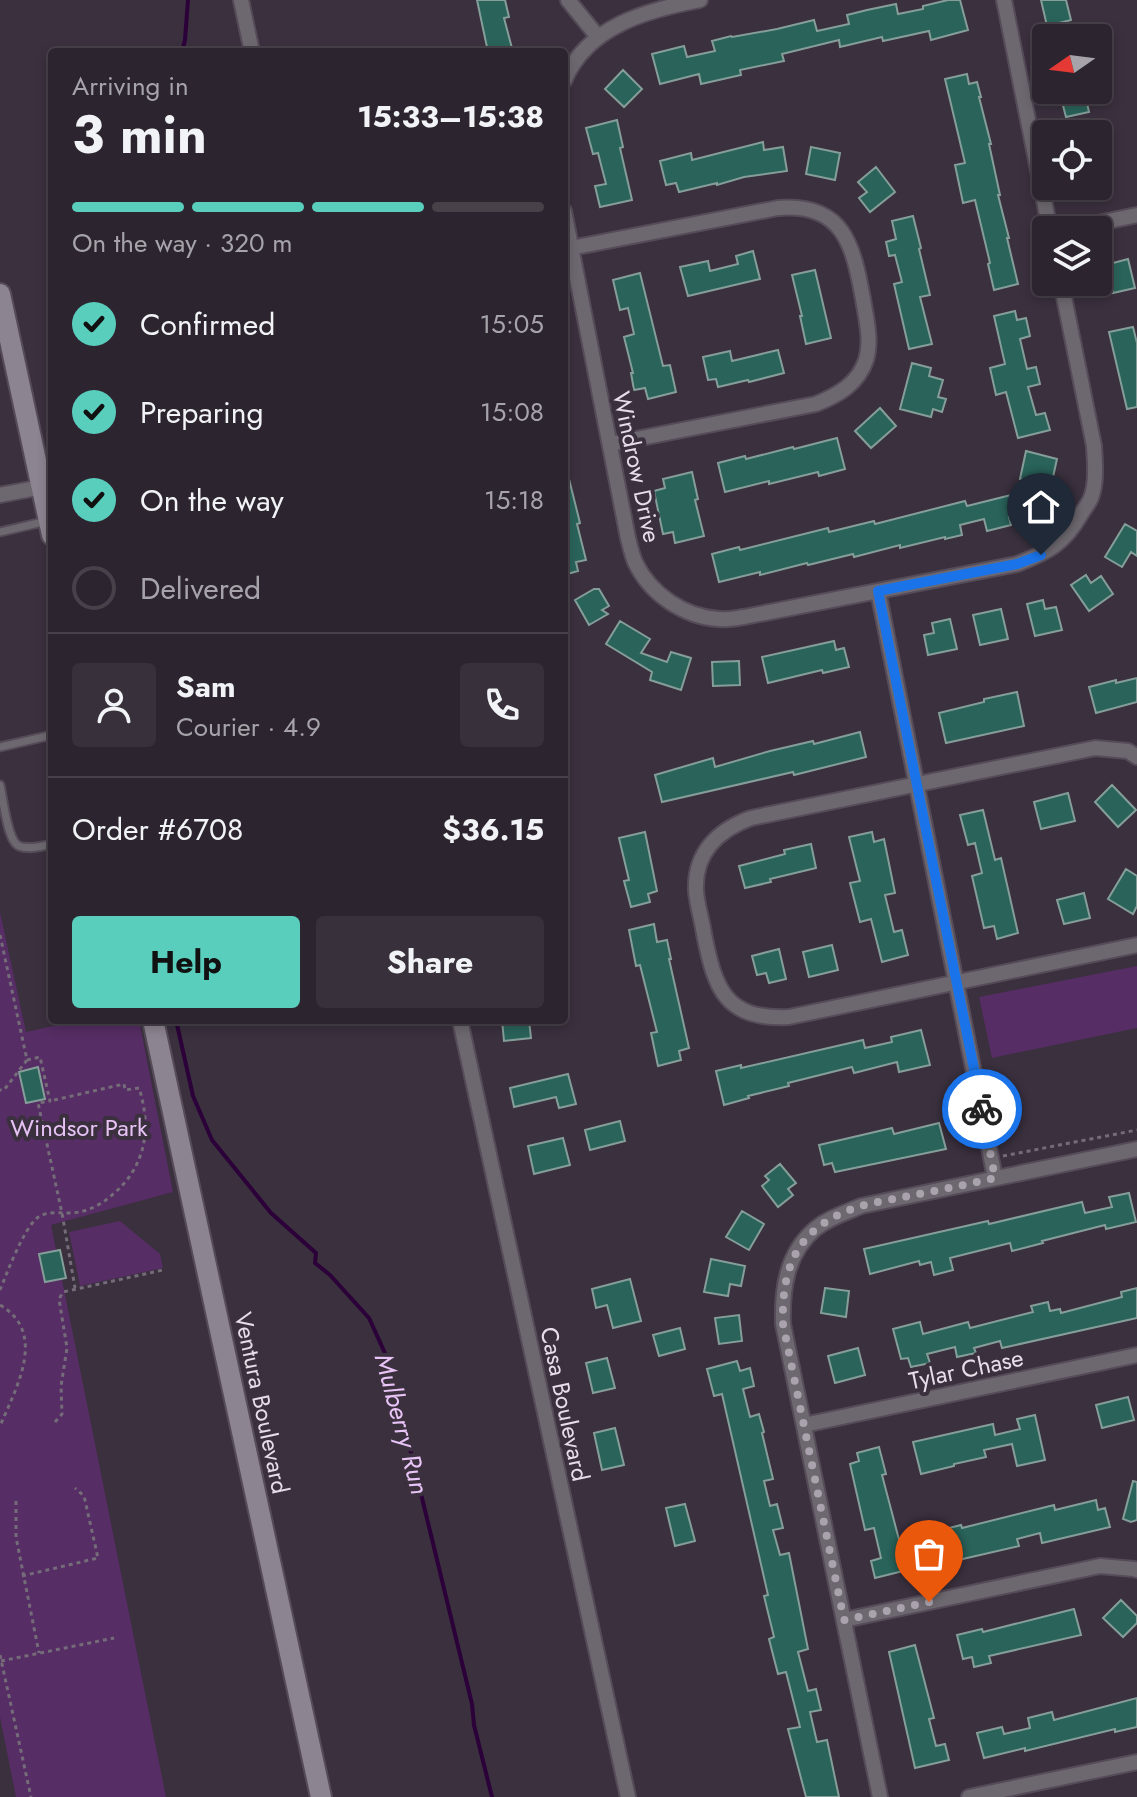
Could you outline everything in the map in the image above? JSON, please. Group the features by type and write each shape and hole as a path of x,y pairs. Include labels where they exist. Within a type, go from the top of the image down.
{"street":[{"path":"241,0 251,48"},
{"path":"568,0 598,37"},
{"path":"568,74 578,57 598,37 636,15 700,0"},
{"path":"1004,0 1047,216"},
{"path":"571,248 794,207 830,219 850,244 856,261 868,326 866,360 847,388 816,404 610,444"},
{"path":"1112,220 1137,215"},
{"name":"Windrow Drive","path":"568,232 635,563 650,585 670,603 719,619 744,617 1017,564 1041,555 1063,541 1091,498 1095,473 1094,446 1064,296"},
{"path":"0,294 48,518"},
{"path":"0,495 42,487"},
{"path":"878,591 995,1178"},
{"path":"1137,757 1128,751 1095,748 751,818 720,833 709,846 697,877 696,893 711,969 717,984 727,998 740,1008 771,1018 789,1017 1137,945"},
{"name":"Ventura Boulevard","path":"154,1024 321,1797"},
{"name":"Casa Boulevard","path":"461,1024 628,1797"},
{"path":"880,1797 783,1324 782,1297 786,1272 798,1249 815,1229 861,1206 1137,1149"},
{"name":"Tylar Chase","path":"804,1425 1137,1355"},
{"path":"844,1620 1100,1566 1137,1570"},
{"path":"969,1797 1137,1762"}],"lane":[{"path":"0,532 48,528"},
{"path":"0,747 48,736"},
{"path":"0,785 14,842 19,847 29,848 48,845"}],"path":[{"path":"0,935 27,1060"},
{"path":"0,1090 4,1090 27,1060 40,1057 50,1101"},
{"path":"0,1290 17,1250 39,1216 50,1213 62,1213 79,1212 91,1208 123,1186 137,1166 144,1145 144,1106 139,1088 125,1090 124,1084 38,1103 62,1213 75,1288"},
{"path":"991,1158 1137,1130"},
{"path":"55,1422 62,1414 61,1386 67,1348 59,1299 63,1292 163,1270"},
{"path":"0,1305 17,1319 26,1346 17,1387 0,1426"},
{"path":"22,1576 98,1558 84,1496 75,1488"},
{"path":"16,1501 16,1537 39,1653"},
{"path":"1,1661 114,1638"},
{"path":"0,1655 31,1797"}],"green space":[{"name":"Windsor Park","path":"0,912 26,1032 63,1024 140,1024 173,1192 51,1225 166,1797 16,1797 0,1717"},
{"path":"1137,966 1137,1028 992,1058 979,997"},
{"path":"120,1221 160,1254 163,1268 80,1286 69,1232"}],"building":[{"path":"477,0 505,0 509,17 504,18 512,48 487,48"},
{"path":"948,0 960,0 968,30 931,40 929,31 883,41 882,37 840,47 839,40 782,54 784,61 740,70 741,75 701,84 699,74 660,84 652,54 684,46 687,57 715,51 712,41 731,36 814,20 817,31 849,24 847,15 867,10 896,4 898,14"},
{"path":"1041,0 1066,0 1071,20 1047,24"},
{"path":"623,70 642,89 624,107 605,89"},
{"path":"967,74 969,84 977,82 981,97 1018,284 994,290 975,200 963,203 955,165 965,163 945,79"},
{"path":"1063,104 1087,104 1089,112 1066,117"},
{"path":"617,120 632,200 600,207 595,186 606,184 598,153 593,154 586,128"},
{"path":"763,142 764,150 783,147 787,171 679,192 676,183 666,185 660,161 691,153 692,160"},
{"path":"811,147 840,153 835,180 806,174"},
{"path":"876,167 895,192 870,212 859,198 867,192 858,182"},
{"path":"913,216 930,295 920,297 932,344 909,349 894,284 902,282 895,255 889,256 886,242 896,239 892,221"},
{"path":"753,251 760,279 688,296 680,267 708,261 710,271 738,264 736,256"},
{"path":"1128,259 1135,288 1113,293 1112,263"},
{"path":"815,270 831,338 806,344 792,275"},
{"path":"640,273 663,366 670,365 676,392 648,399 645,388 634,390 624,337 634,334 628,308 620,310 613,280"},
{"path":"1015,311 1017,320 1026,318 1030,336 1020,339 1027,369 1036,367 1040,384 1028,387 1036,415 1045,413 1050,430 1018,438 1006,392 996,395 990,368 1005,364 994,316"},
{"path":"1133,327 1137,343 1137,407 1127,409 1109,332"},
{"path":"778,350 784,373 718,387 716,379 708,380 703,357 730,351 732,361"},
{"path":"912,363 931,368 929,376 943,380 938,397 946,399 942,412 933,409 931,417 900,409"},
{"path":"880,408 896,426 871,448 855,431"},
{"path":"837,438 845,469 769,484 769,481 725,492 718,463"},
{"path":"1026,451 1057,459 1051,486 1020,479"},
{"path":"692,472 704,536 675,543 673,532 663,534 654,491 665,488 663,479"},
{"path":"568,475 586,560 576,562 578,571 568,574"},
{"path":"1015,494 1020,515 1009,517 1011,525 987,531 984,519 960,525 962,535 719,582 712,554 828,528 829,532 874,521 875,524 965,501 967,506"},
{"path":"1125,524 1137,531 1137,556 1131,552 1122,567 1105,557"},
{"path":"1086,575 1091,583 1101,576 1113,594 1089,611 1071,585"},
{"path":"599,589 609,606 602,610 608,614 589,625 575,600"},
{"path":"1043,600 1045,609 1056,607 1062,630 1035,636 1027,604"},
{"path":"1001,609 1008,639 980,645 973,615"},
{"path":"950,619 957,649 928,655 924,635 934,633 932,623"},
{"path":"620,621 650,639 641,653 667,662 671,652 691,658 681,690 650,680 652,672 606,644"},
{"path":"834,641 836,650 844,648 849,667 768,683 762,657"},
{"path":"739,661 740,685 713,686 712,662"},
{"path":"1137,678 1137,702 1096,713 1089,687"},
{"path":"1017,692 1024,726 946,743 939,713"},
{"path":"860,732 866,757 662,802 655,775 713,758 715,767 770,751"},
{"path":"1112,785 1136,810 1118,827 1095,802"},
{"path":"1068,793 1075,821 1041,829 1034,802"},
{"path":"983,810 995,860 1001,858 1018,933 997,939 994,926 984,928 972,876 982,873 975,843 968,845 960,815"},
{"path":"645,832 657,891 648,894 650,902 631,907 624,881 629,880 619,838"},
{"path":"872,832 874,842 884,839 895,893 885,895 894,932 902,930 908,955 882,962 871,919 860,922 850,883 860,881 849,837"},
{"path":"811,844 816,868 745,888 739,866"},
{"path":"1126,869 1137,876 1137,906 1133,914 1108,899"},
{"path":"1084,893 1090,918 1064,924 1057,900"},
{"path":"654,924 657,942 667,940 689,1048 679,1051 681,1060 658,1066 651,1033 657,1032 640,965 636,966 629,930"},
{"path":"832,945 838,970 809,977 803,952"},
{"path":"779,949 786,979 769,983 766,973 757,975 752,956"},
{"path":"502,1024 529,1024 531,1038 504,1041"},
{"path":"921,1030 930,1065 899,1072 897,1062 854,1073 852,1067 788,1083 789,1086 724,1105 716,1071 863,1040 865,1048 892,1042 891,1037"},
{"path":"38,1067 45,1099 26,1103 19,1072"},
{"path":"568,1074 576,1104 559,1108 556,1097 514,1107 510,1088"},
{"path":"620,1121 625,1141 590,1150 585,1130"},
{"path":"939,1123 946,1149 835,1172 832,1163 824,1165 819,1145 892,1128 894,1134"},
{"path":"563,1138 570,1165 534,1174 528,1146"},
{"path":"780,1164 796,1183 788,1189 793,1195 778,1207 762,1186 769,1180 765,1176"},
{"path":"1129,1193 1136,1222 1106,1229 1105,1225 1012,1251 1010,1243 950,1258 953,1270 934,1275 931,1262 920,1265 919,1261 870,1274 864,1249 1082,1202 1085,1213 1112,1207 1109,1197"},
{"path":"742,1211 764,1224 749,1250 726,1237"},
{"path":"60,1250 66,1278 45,1282 39,1254"},
{"path":"711,1259 745,1266 741,1286 730,1284 728,1296 704,1292"},
{"path":"630,1279 641,1321 613,1328 607,1305 596,1308 592,1289"},
{"path":"825,1288 849,1291 846,1317 821,1313"},
{"path":"1137,1288 1137,1318 1002,1348 1000,1341 974,1348 976,1353 957,1357 955,1347 927,1354 930,1363 911,1367 908,1358 901,1359 893,1329 920,1322 923,1334 968,1322 970,1328 1033,1312 1031,1306 1048,1302 1050,1311 1060,1309 1061,1313 1122,1297 1121,1292"},
{"path":"739,1315 742,1341 719,1344 715,1318"},
{"path":"680,1328 685,1349 659,1356 653,1335"},
{"path":"858,1348 865,1375 835,1383 828,1356"},
{"path":"607,1358 615,1388 593,1393 586,1363"},
{"path":"737,1361 740,1371 750,1368 754,1386 743,1389 750,1417 759,1414 764,1432 773,1479 764,1481 770,1506 777,1504 783,1528 773,1530 780,1555 789,1553 808,1649 798,1652 808,1691 816,1689 821,1710 810,1712 817,1742 827,1740 839,1797 806,1797 788,1729 800,1727 786,1672 778,1674 769,1639 774,1637 764,1596 768,1595 722,1394 714,1396 707,1369"},
{"path":"1128,1397 1134,1420 1102,1428 1096,1405"},
{"path":"1035,1415 1045,1460 1017,1466 1012,1444 984,1450 986,1457 921,1474 913,1442 993,1424 995,1435 1020,1429 1017,1419"},
{"path":"615,1428 624,1465 602,1470 594,1433"},
{"path":"879,1447 886,1474 882,1475 907,1570 875,1578 871,1561 881,1558 874,1528 865,1530 850,1464 859,1461 857,1453"},
{"path":"1133,1481 1137,1482 1137,1520 1131,1522 1123,1519"},
{"path":"1096,1500 1098,1510 1105,1508 1110,1527 1042,1543 1040,1533 1017,1539 1019,1546 941,1564 933,1532 961,1525 962,1528 1054,1505 1055,1510"},
{"path":"685,1504 695,1541 675,1546 666,1508"},
{"path":"1121,1600 1137,1616 1137,1623 1123,1637 1103,1618"},
{"path":"1074,1609 1081,1635 989,1656 991,1663 974,1667 972,1657 963,1659 957,1635 982,1629 983,1632"},
{"path":"915,1645 934,1718 929,1719 936,1746 945,1744 949,1760 915,1768 889,1652"},
{"path":"1137,1698 1137,1727 1115,1732 1115,1729 984,1758 977,1733 1002,1727 1004,1734 1030,1728 1028,1718 1052,1712 1054,1720"}],"waterway":[{"name":"Mulberry Run","path":"183,48 188,0"},
{"name":"Mulberry Run","path":"177,1024 193,1096 212,1140 271,1213 316,1253 315,1263 369,1318 389,1362 492,1797"}],"way so far":[{"path":"929,1602 844,1620 783,1324 782,1297 786,1272 798,1249 815,1229 836,1216 861,1206 995,1178 982,1109"}],"route":[{"path":"982,1109 878,591 1017,564 1041,555"}]}
